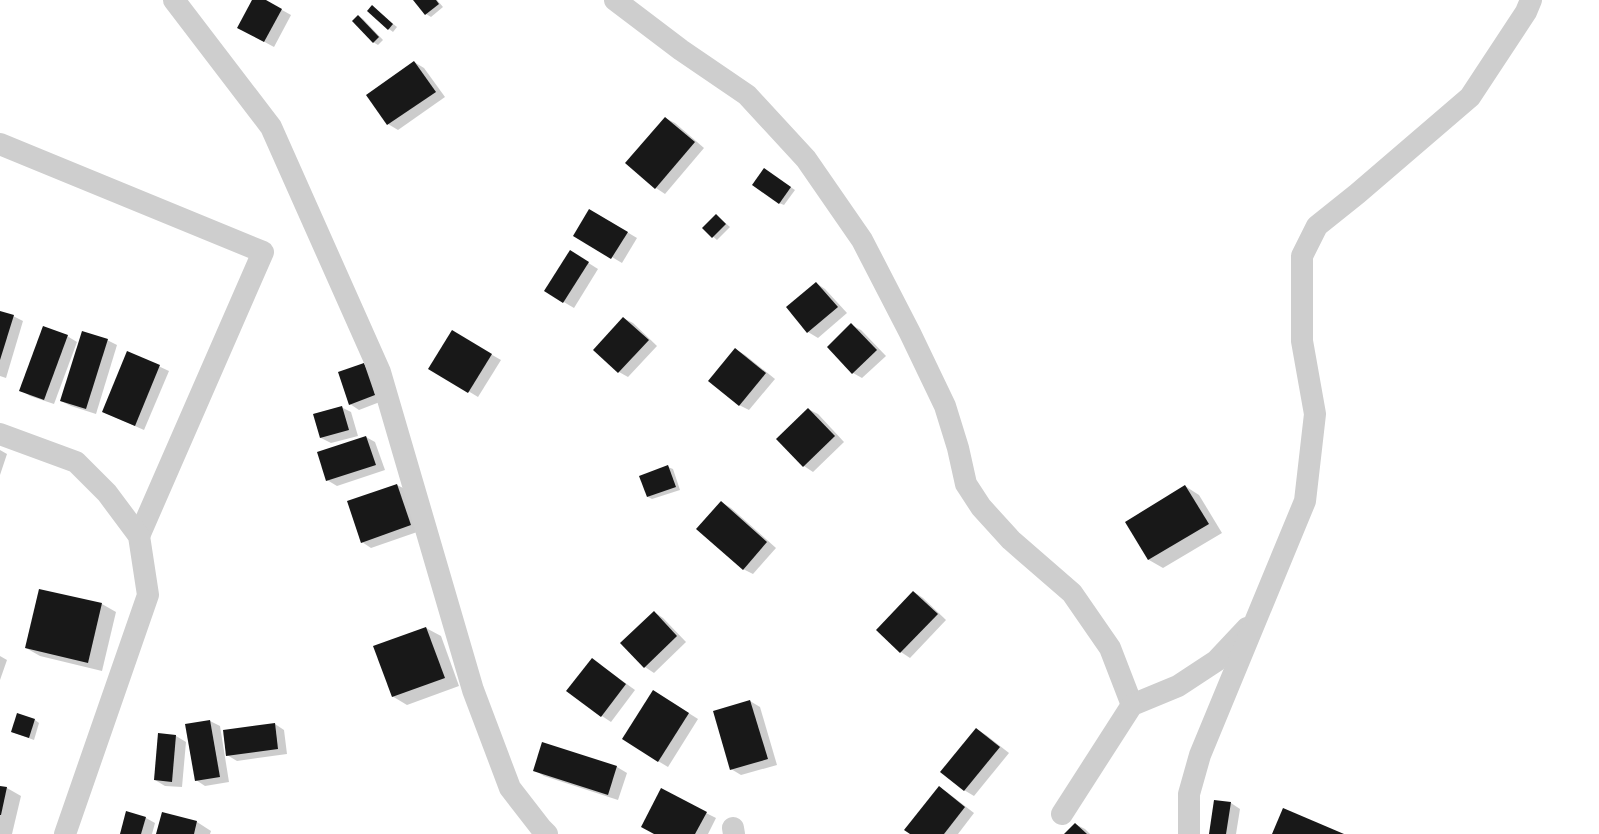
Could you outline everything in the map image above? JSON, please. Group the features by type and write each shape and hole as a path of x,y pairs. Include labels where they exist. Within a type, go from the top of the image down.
{"street":[{"path":"174,0 271,128 380,372 473,690 510,788 540,828 547,834"},
{"path":"615,0 681,50 747,95 806,159 862,240 910,333 945,406 958,448 966,484 981,507 1010,540 1072,594 1110,648 1132,705"},
{"path":"1189,834 1189,794 1200,755 1305,501 1315,414 1302,341 1302,256 1317,226 1357,194 1470,97 1526,12 1531,0"},
{"path":"0,144 263,252 138,536"},
{"path":"0,434 76,462 107,493 138,536 148,595 64,834"},
{"path":"1062,814 1132,705 1178,686 1216,661 1256,619"}],"building":[{"path":"252,0 266,0 282,9 264,42 237,28"},
{"path":"413,0 436,0 439,4 425,15"},
{"path":"372,5 393,24 388,30 367,11"},
{"path":"358,15 379,37 373,43 352,21"},
{"path":"414,61 436,92 387,125 366,95"},
{"path":"665,117 695,142 655,189 625,163"},
{"path":"764,168 791,187 779,204 752,185"},
{"path":"589,209 628,232 611,259 573,236"},
{"path":"716,214 726,224 712,238 702,228"},
{"path":"570,250 589,262 563,303 544,291"},
{"path":"816,282 838,307 807,333 786,307"},
{"path":"0,311 14,315 0,360"},
{"path":"623,317 649,340 618,373 593,350"},
{"path":"851,323 877,350 852,374 827,347"},
{"path":"43,326 68,335 44,400 19,391"},
{"path":"452,330 492,354 468,393 428,369"},
{"path":"82,331 108,339 86,409 60,401"},
{"path":"735,348 766,373 739,406 708,381"},
{"path":"127,351 160,365 135,426 102,412"},
{"path":"364,363 375,395 349,405 338,372"},
{"path":"342,406 349,430 320,438 313,414"},
{"path":"808,408 835,436 803,467 776,439"},
{"path":"366,436 376,465 326,481 317,452"},
{"path":"668,465 676,487 647,497 639,476"},
{"path":"397,484 411,525 361,543 347,501"},
{"path":"1185,485 1209,524 1148,560 1125,522"},
{"path":"721,501 767,542 743,570 696,529"},
{"path":"39,589 102,603 88,663 25,648"},
{"path":"913,591 938,614 900,653 876,630"},
{"path":"654,611 677,636 644,668 620,643"},
{"path":"426,627 445,678 392,697 373,646"},
{"path":"592,658 626,684 601,717 566,691"},
{"path":"653,690 689,713 658,762 622,739"},
{"path":"750,700 768,759 730,770 713,711"},
{"path":"17,713 35,719 29,738 11,732"},
{"path":"210,720 220,777 195,781 185,724"},
{"path":"275,723 278,749 226,756 223,730"},
{"path":"976,728 1000,747 964,791 940,772"},
{"path":"158,733 176,735 172,782 154,780"},
{"path":"542,742 617,766 608,795 533,771"},
{"path":"0,786 7,787 1,815 0,815"},
{"path":"939,786 965,807 944,834 910,834 904,830"},
{"path":"661,788 707,812 695,834 654,834 641,827"},
{"path":"1214,800 1231,802 1226,834 1209,834"},
{"path":"1283,808 1344,834 1272,834"},
{"path":"126,811 146,817 141,834 120,834"},
{"path":"162,812 197,821 194,834 156,834"},
{"path":"1075,823 1087,834 1064,834"}]}
